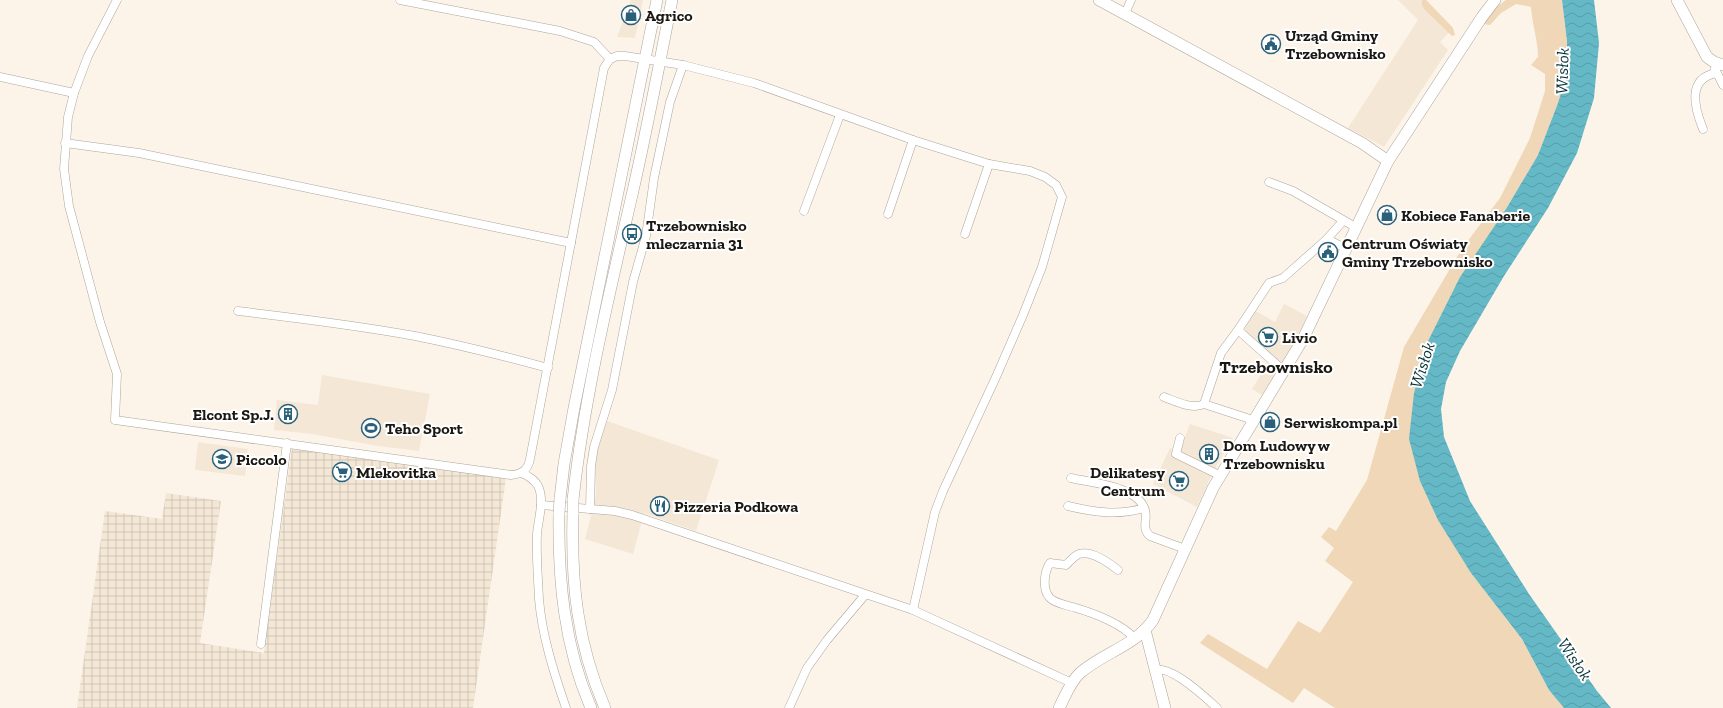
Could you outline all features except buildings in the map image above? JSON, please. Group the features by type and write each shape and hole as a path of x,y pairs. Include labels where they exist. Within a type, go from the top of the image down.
{"main road":[{"path":"591,708 573,657 564,609 558,550 560,499 574,408 657,0"},
{"path":"605,708 589,660 574,594 572,556 573,500 586,412 672,0"},
{"path":"1099,0 1362,143 1388,161"},
{"path":"1058,708 1072,683 1079,674 1135,639 1145,630 1160,606 1219,475 1303,339 1388,161 1473,29 1495,0"},
{"path":"1677,0 1707,57 1718,67"},
{"path":"1145,630 1165,708"}],"street":[{"path":"117,0 88,56 74,93 68,117 64,169 69,206 100,322 117,374 115,420 511,475 521,473 528,468 604,68 610,60 617,56 645,58 683,65 754,83 913,140 989,164 1030,172 1045,177 1056,185 1062,197 1042,267 996,377 942,491 935,512 913,610"},
{"path":"400,0 560,31 594,42 610,60"},
{"path":"1125,14 1131,0"},
{"path":"590,509 591,466 594,447 612,390 633,282 646,236 654,178 670,102 683,65"},
{"path":"1718,67 1723,85"},
{"path":"1703,129 1697,110 1695,92 1702,81 1712,74 1718,67"},
{"path":"0,77 74,93"},
{"path":"804,211 840,114"},
{"path":"888,214 913,140"},
{"path":"65,143 139,153 571,244"},
{"path":"965,234 989,164"},
{"path":"1269,182 1293,191 1357,228"},
{"path":"1164,397 1199,407 1204,404 1221,353 1269,283 1283,278 1327,239 1343,221"},
{"path":"1327,239 1347,248"},
{"path":"238,311 350,325 415,336 480,350 548,368"},
{"path":"1238,330 1284,371"},
{"path":"1204,404 1253,420"},
{"path":"1180,438 1176,454 1219,475"},
{"path":"261,644 287,443"},
{"path":"521,473 528,476 538,486 541,505 537,534 539,600 545,640 555,677 566,708"},
{"path":"1071,478 1110,486 1135,496 1145,511 1144,528 1146,533 1185,550"},
{"path":"541,505 615,511 632,515 913,610 1072,683"},
{"path":"1068,506 1088,511 1108,513 1135,511 1144,508"},
{"path":"1118,570 1099,558 1081,554 1077,555 1066,565 1052,562 1050,563 1045,583 1045,590 1051,599 1097,615 1130,633 1135,639"},
{"path":"789,708 807,668 827,640 866,595"},
{"path":"1156,670 1166,670 1185,681 1217,708"}],"shaded area":[{"path":"631,0 643,0 635,38 617,37"},
{"path":"1398,0 1426,0 1453,28 1440,42 1448,50 1384,147 1348,128 1418,20"},
{"path":"1422,0 1426,0 1453,28 1455,35 1452,36 1425,10 1422,5"},
{"path":"1506,0 1562,0 1567,41 1567,73 1558,103 1538,155 1506,209 1460,277 1427,343 1414,393 1471,573 1522,639 1549,690 1564,708 1335,708 1304,688 1293,703 1200,643 1208,634 1267,669 1298,621 1320,633 1353,582 1325,561 1334,548 1321,537 1329,527 1336,531 1367,480 1404,347 1461,250 1500,198 1530,138 1545,91 1545,74 1531,65 1538,57 1531,7 1516,4 1501,13 1490,25 1483,24 1495,8"},
{"path":"1284,304 1307,316 1295,342 1262,395 1252,389 1271,358 1246,335 1245,328 1254,310 1275,322"},
{"path":"322,375 430,394 419,451 378,446 312,434 274,430 277,400 318,405"},
{"path":"607,421 719,460 696,531 644,513 633,554 585,539 596,496 595,465 598,446"},
{"path":"1190,424 1233,438 1214,470 1197,507 1153,484 1170,448 1179,452"},
{"name":"Piccolo","path":"198,442 248,449 245,476 195,470"},
{"path":"292,448 506,478 473,708 77,708 105,511 162,519 166,493 221,501 200,643 264,653"}],"water":[{"name":"Wisłok","path":"1562,0 1594,0 1599,43 1594,98 1577,153 1548,208 1504,276 1460,351 1446,382 1441,409 1444,437 1470,501 1529,594 1597,691 1611,708 1564,708 1549,690 1522,639 1471,573 1438,520 1420,481 1409,439 1414,393 1427,343 1460,277 1506,209 1538,155 1558,103 1567,73 1567,41"}],"place":[{"name":"Agrico","path":"631,15"},
{"name":"Urząd Gminy Trzebownisko","path":"1271,44"},
{"name":"Kobiece Fanaberie","path":"1387,215"},
{"name":"Trzebownisko mleczarnia 31","path":"632,234"},
{"name":"Centrum Oświaty Gminy Trzebownisko","path":"1328,252"},
{"name":"Livio","path":"1268,337"},
{"name":"Elcont Sp.J.","path":"288,414"},
{"name":"Serwiskompa.pl","path":"1270,422"},
{"name":"Teho Sport","path":"371,428"},
{"name":"Dom Ludowy w Trzebownisku","path":"1209,454"},
{"name":"Piccolo","path":"222,459"},
{"name":"Mlekovitka","path":"342,472"},
{"name":"Delikatesy Centrum","path":"1179,481"},
{"name":"Pizzeria Podkowa","path":"660,506"}],"district":[{"name":"Trzebownisko","path":"1276,367"}]}
